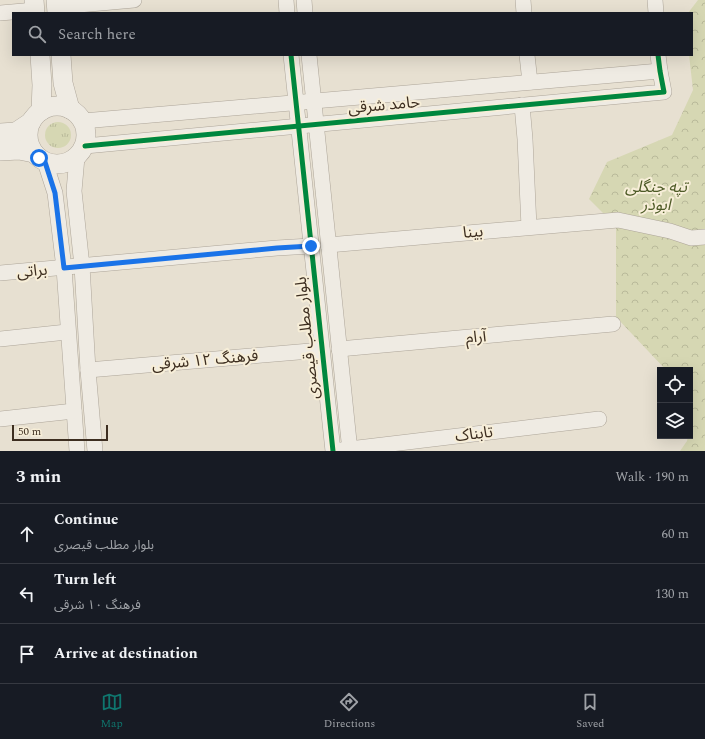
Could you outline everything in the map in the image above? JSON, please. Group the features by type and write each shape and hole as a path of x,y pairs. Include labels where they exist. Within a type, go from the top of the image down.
{"street":[{"path":"56,7 134,0"},
{"path":"286,0 287,12"},
{"path":"304,0 305,12"},
{"path":"522,0 524,12"},
{"path":"655,0 656,12"},
{"path":"0,14 35,8"},
{"path":"40,56 42,85 36,116 29,129 28,138 30,146 40,157 55,193 64,268 77,451"},
{"path":"61,56 63,83 77,115 86,129 87,137 81,152 74,191 82,266 88,370 95,451"},
{"name":"بلوار مطلب قیصری","path":"291,56 333,451"},
{"name":"بلوار مطلب قیصری","path":"309,56 349,450"},
{"path":"527,56 530,82"},
{"path":"658,56 660,71"},
{"name":"حامد شرقی","path":"77,115 295,102 660,71 664,92 315,124 81,152"},
{"path":"522,105 526,139 529,227"},
{"path":"0,133 16,132 47,108 55,106 63,106 77,115"},
{"path":"0,152 19,150 40,157 54,164 62,164 70,162 81,152"},
{"name":"بینا","path":"328,246 618,220 670,231 691,238 705,237"},
{"name":"براتی","path":"0,274 311,246"},
{"name":"آرام","path":"339,349 613,324"},
{"path":"0,339 68,332"},
{"name":"فرهنگ ۱۲ شرقی","path":"88,370 322,350"},
{"path":"0,419 74,411"},
{"name":"تابناک","path":"328,451 349,450 599,420"}],"green space":[{"name":"تپه جنگلی ابوذر","path":"698,0 705,0 705,451 680,451 687,439 693,439 693,367 663,367 616,317 616,226 589,199 607,162 672,135 693,90 689,56 693,56 693,12 689,12"},
{"path":"58,122 67,126 71,135 67,144 58,148 49,144 45,135 49,126"}],"cycle path":[{"path":"291,56 333,451"},
{"path":"85,146 664,92 658,56"}],"route":[{"path":"39,158 45,162 55,193 64,268 311,246"}]}
